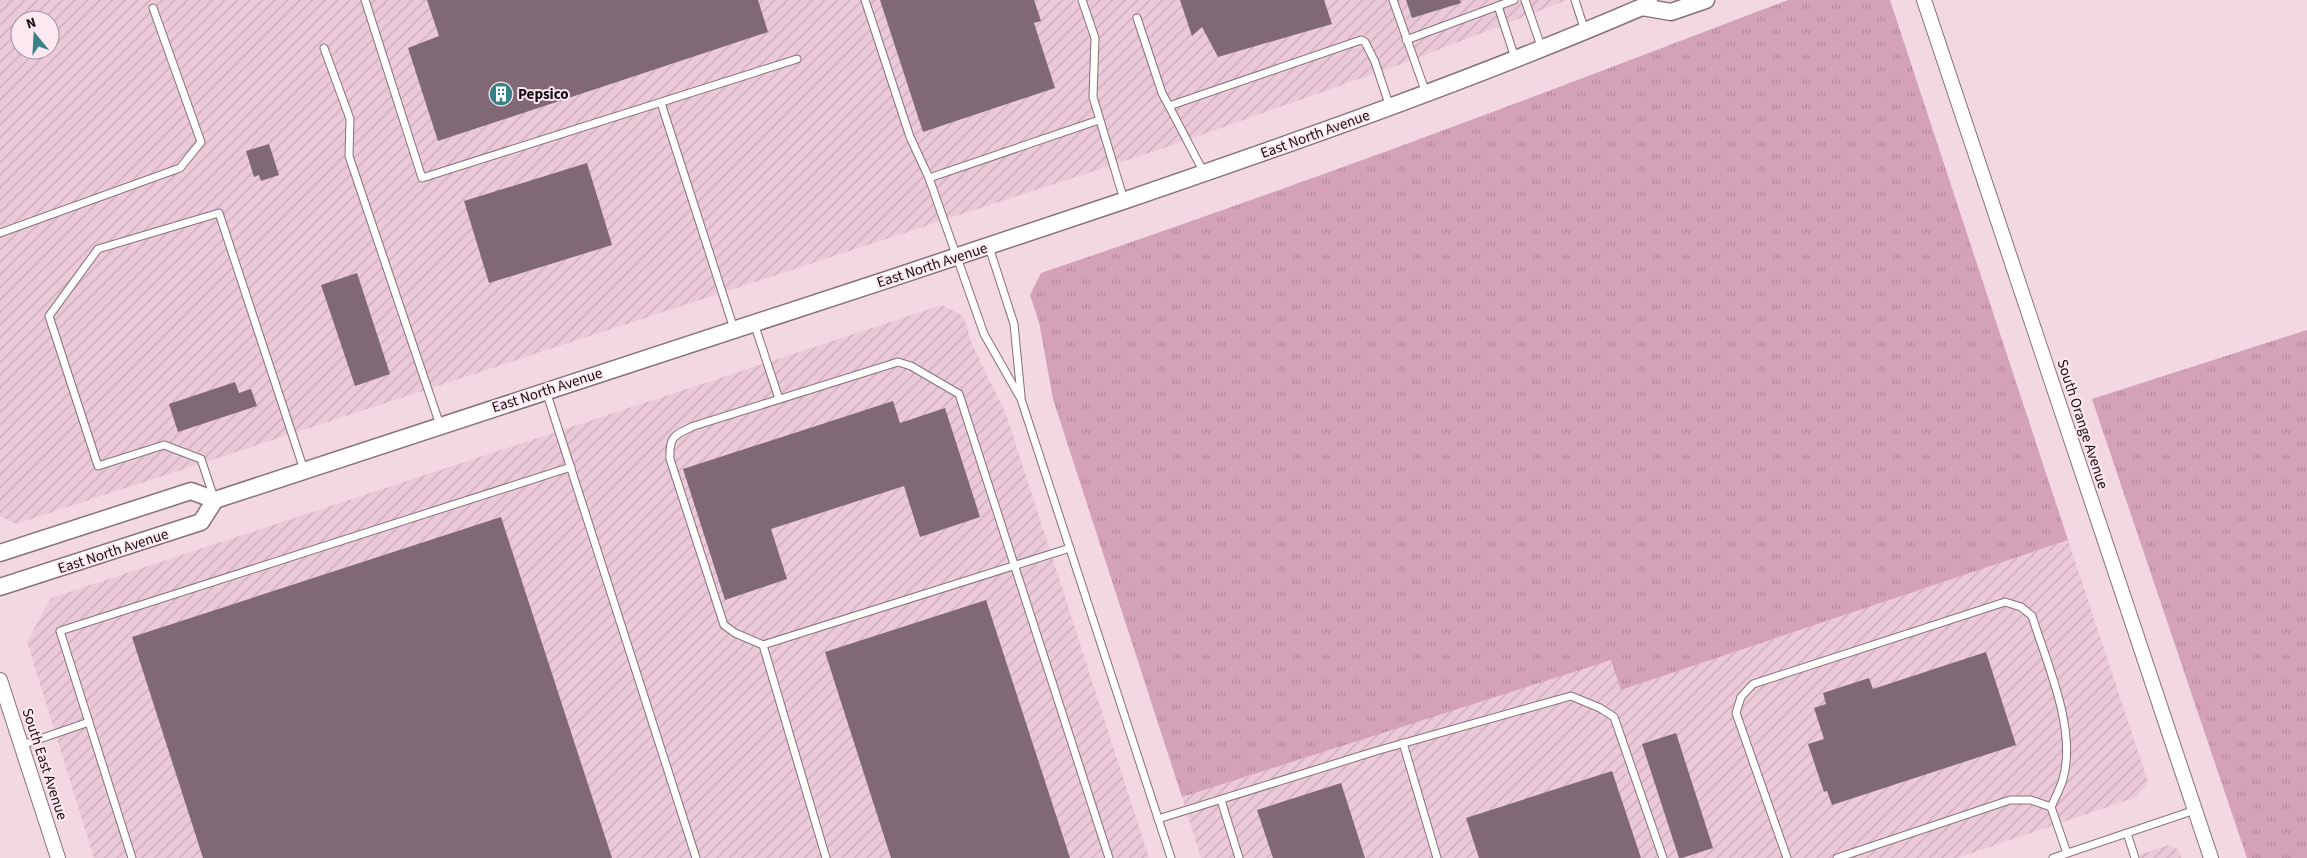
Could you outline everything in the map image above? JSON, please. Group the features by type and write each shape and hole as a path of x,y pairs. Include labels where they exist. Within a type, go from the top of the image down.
{"street":[{"name":"East North Avenue","path":"0,587 201,522 214,500 546,390 989,247 1205,173 1516,60 1585,32 1646,4 1671,12 1706,0"},
{"name":"South Orange Avenue","path":"1924,0 2211,858"},
{"path":"0,553 190,491 214,500"},
{"name":"South East Avenue","path":"0,680 58,858"}],"lane":[{"path":"365,0 422,178 797,59"},
{"path":"866,0 910,137 929,178 984,334 1021,399 1171,858"},
{"path":"1082,0 1095,38 1093,97 1124,200"},
{"path":"1393,0 1426,93"},
{"path":"1406,40 1514,0"},
{"path":"1525,0 1542,49"},
{"path":"1575,0 1585,32"},
{"path":"1498,6 1516,60"},
{"path":"0,234 180,168 201,142 154,8"},
{"path":"1137,18 1162,93 1205,173"},
{"path":"1169,106 1361,40 1365,42 1375,62 1390,107"},
{"path":"324,48 350,119 349,156 440,425"},
{"path":"661,103 734,329"},
{"path":"929,178 1099,120"},
{"path":"214,500 201,459 164,445 98,466 49,316 98,249 219,213 304,470"},
{"path":"989,247 1014,324 1021,399"},
{"path":"754,323 779,399"},
{"path":"1070,548 1014,566 763,645 735,633 724,625 673,470 669,449 674,436 694,426 898,362 911,366 958,394 1014,566 1109,858"},
{"path":"546,390 696,858"},
{"path":"132,858 60,631 571,467"},
{"path":"1787,858 1736,713 1741,697 1753,684 2005,602 2021,607 2032,616 2067,728 2068,749 2063,779 2050,807 2067,853"},
{"path":"763,645 826,858"},
{"path":"1158,819 1403,743 1571,696 1600,708 1614,717 1663,858"},
{"path":"22,745 89,722"},
{"path":"1403,743 1438,858"},
{"path":"1221,800 1239,858"},
{"path":"1837,858 2010,800 2032,800 2050,807"},
{"path":"2053,858 2195,810"},
{"path":"2127,833 2135,858"}],"shaded area":[{"path":"0,0 1567,0 1407,62 1170,146 16,524 0,516"},
{"path":"942,305 963,316 972,344 1006,414 1149,858 94,858 27,642 51,598"},
{"path":"2068,540 2148,782 2137,797 1957,858 1201,858 1182,797 1611,659 1621,690"},
{"path":"2169,845 2179,850 2181,858 2129,858"}],"green space":[{"path":"1788,0 1890,0 2068,540 1621,690 1611,660 1182,797 1053,399 1039,322 1030,295 1041,273 1229,208 1416,140"},
{"path":"2307,330 2307,858 2247,858 2092,399"}],"building":[{"name":"Pepsico","path":"427,0 758,0 768,32 438,141 408,48 439,36"},
{"path":"880,0 1034,0 1041,21 1034,23 1055,88 923,132"},
{"path":"1180,0 1324,0 1332,24 1218,57 1202,27 1192,36"},
{"path":"1406,0 1460,0 1461,3 1412,18"},
{"path":"269,144 279,175 261,181 259,175 254,177 246,151"},
{"path":"587,163 612,245 489,283 464,201"},
{"path":"357,273 390,374 355,386 321,285"},
{"path":"235,382 239,393 251,389 257,406 178,432 169,404"},
{"path":"893,401 900,423 945,408 980,517 920,537 904,486 771,529 787,579 725,600 683,469"},
{"path":"501,517 612,858 203,858 132,637"},
{"path":"986,600 1070,858 891,858 825,652"},
{"path":"1986,652 2016,745 1832,805 1827,791 1824,792 1808,744 1824,739 1814,708 1826,704 1823,693 1869,678 1873,689"},
{"path":"1676,733 1713,848 1682,858 1679,858 1642,744"},
{"path":"1612,771 1641,858 1479,858 1466,818"},
{"path":"1341,783 1365,858 1273,858 1257,810"}],"place":[{"name":"Pepsico","path":"501,94"}]}
